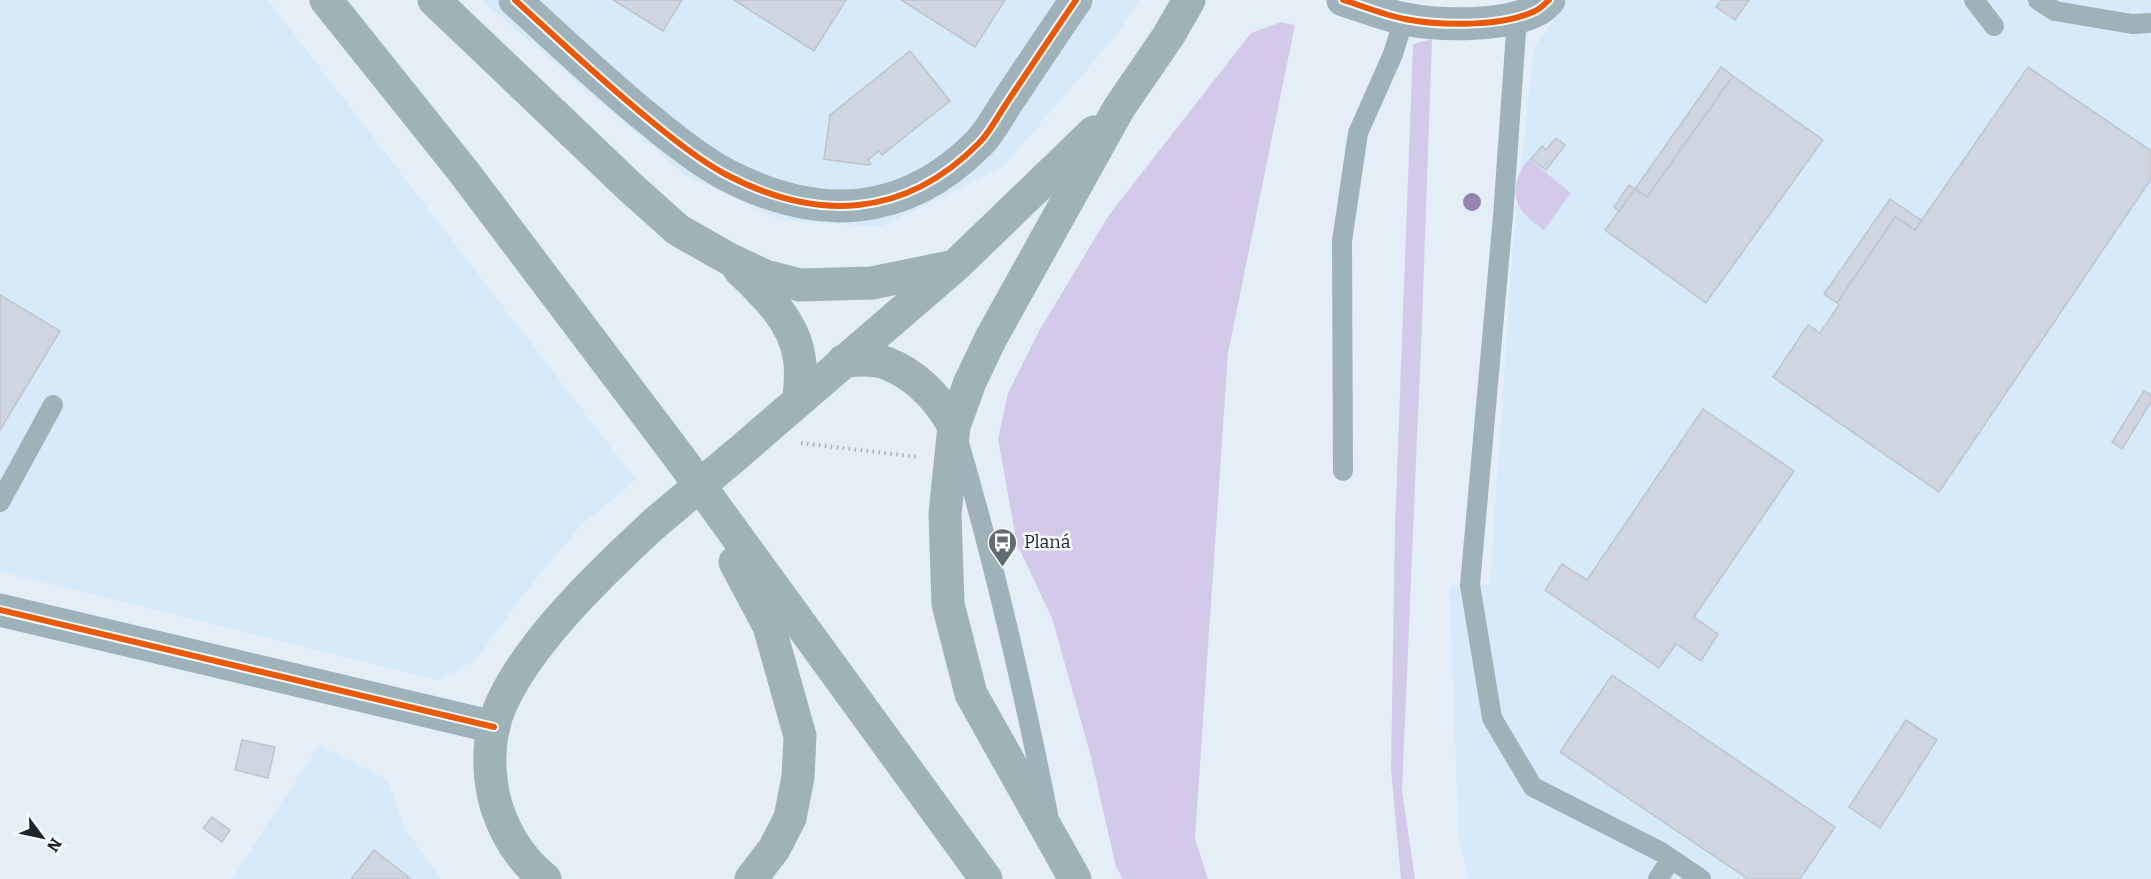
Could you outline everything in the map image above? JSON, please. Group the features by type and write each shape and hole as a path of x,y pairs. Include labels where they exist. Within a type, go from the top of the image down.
{"main road":[{"path":"326,0 463,171 679,457 986,879"},
{"path":"434,0 678,230 731,260 765,276 800,285 872,283 955,266"},
{"path":"1075,879 971,694 948,604 945,514 954,426 970,381 991,338 1119,108 1169,35 1189,0"},
{"path":"545,879 524,858 510,839 491,787 491,748 494,727 507,693 525,663 547,634 619,556 955,266 1119,108"},
{"path":"731,260 766,294 789,327 797,344 800,360 799,399"},
{"path":"843,361 864,359 885,362 915,379 941,403 954,426"},
{"path":"679,457 769,626 800,736 798,777 790,818 774,849 751,879"}],"street":[{"path":"515,0 627,101 676,141 724,173 768,193 817,206 857,206 903,196 945,173 980,142 1076,0"},
{"path":"1342,0 1404,19 1437,23 1477,23 1516,18 1536,11 1549,0"},
{"path":"0,610 494,727"}],"lane":[{"path":"1974,0 1994,26"},
{"path":"2038,0 2055,11 2132,24 2151,23"},
{"path":"1516,18 1503,216 1470,585 1492,718 1533,787 1671,859 1701,879"},
{"path":"1343,471 1342,241 1358,132 1393,54 1404,19"},
{"path":"0,502 53,405"},
{"path":"954,426 974,491 1021,682 1054,840"},
{"path":"1658,879 1671,859"}],"path":[{"path":"775,421 795,447 801,443 951,461"}],"shaded area":[{"path":"0,0 268,0 636,480 581,525 523,595 476,660 438,680 0,572"},
{"path":"482,0 1139,0 1119,32 1003,167 881,227 780,220 685,175"},
{"path":"1567,0 2151,0 2151,879 1469,879 1459,840 1449,585 1490,585 1513,243 1534,48"},
{"path":"1281,22 1295,25 1228,353 1195,839 1208,879 1123,879 1116,867 1090,753 1052,618 1017,544 998,439 1008,393 1039,331 1109,215 1251,33"},
{"path":"1432,39 1402,790 1415,879 1401,879 1391,769 1395,527 1413,44"},
{"path":"1529,159 1571,193 1544,230 1526,215 1516,199 1517,180"},
{"path":"319,745 387,779 405,829 441,879 232,879"}],"building":[{"path":"613,0 682,0 663,31"},
{"path":"734,0 846,0 814,51"},
{"path":"901,0 1005,0 975,47"},
{"path":"1721,0 1749,0 1735,20 1716,7"},
{"path":"910,51 950,101 882,155 879,151 868,160 871,164 869,165 824,159 830,115"},
{"path":"1721,67 1733,76 1647,197 1635,189"},
{"path":"2028,67 2151,151 2151,179 1939,492 1773,377 1808,325 1820,333 1839,305 1837,303 1895,217 1915,230"},
{"path":"1733,76 1823,140 1706,303 1605,230 1635,189 1647,197"},
{"path":"1556,138 1565,145 1546,170 1531,159 1542,146 1546,150"},
{"path":"1629,185 1635,189 1619,211 1614,207"},
{"path":"1890,199 1922,221 1915,230 1895,217 1837,303 1824,294"},
{"path":"0,295 60,331 0,430"},
{"path":"2144,391 2151,395 2151,402 2122,449 2112,442"},
{"path":"1703,409 1794,471 1694,617 1718,634 1701,661 1676,644 1659,668 1545,590 1562,564 1587,580"},
{"path":"1612,675 1835,827 1800,879 1748,879 1560,752"},
{"path":"1906,720 1937,740 1880,828 1849,807"},
{"path":"242,740 275,747 268,778 235,770"},
{"path":"212,817 230,830 222,842 203,828"},
{"path":"374,850 411,879 351,879"}],"cycle path":[{"path":"515,0 634,107 706,162 759,190 793,200 826,205 858,205 890,199 920,187 950,168 988,133 1076,0"},
{"path":"1343,0 1405,19 1453,24 1506,20 1537,10 1549,0"},
{"path":"0,610 494,727"}],"place":[{"name":"Planá","path":"1003,568"}]}
